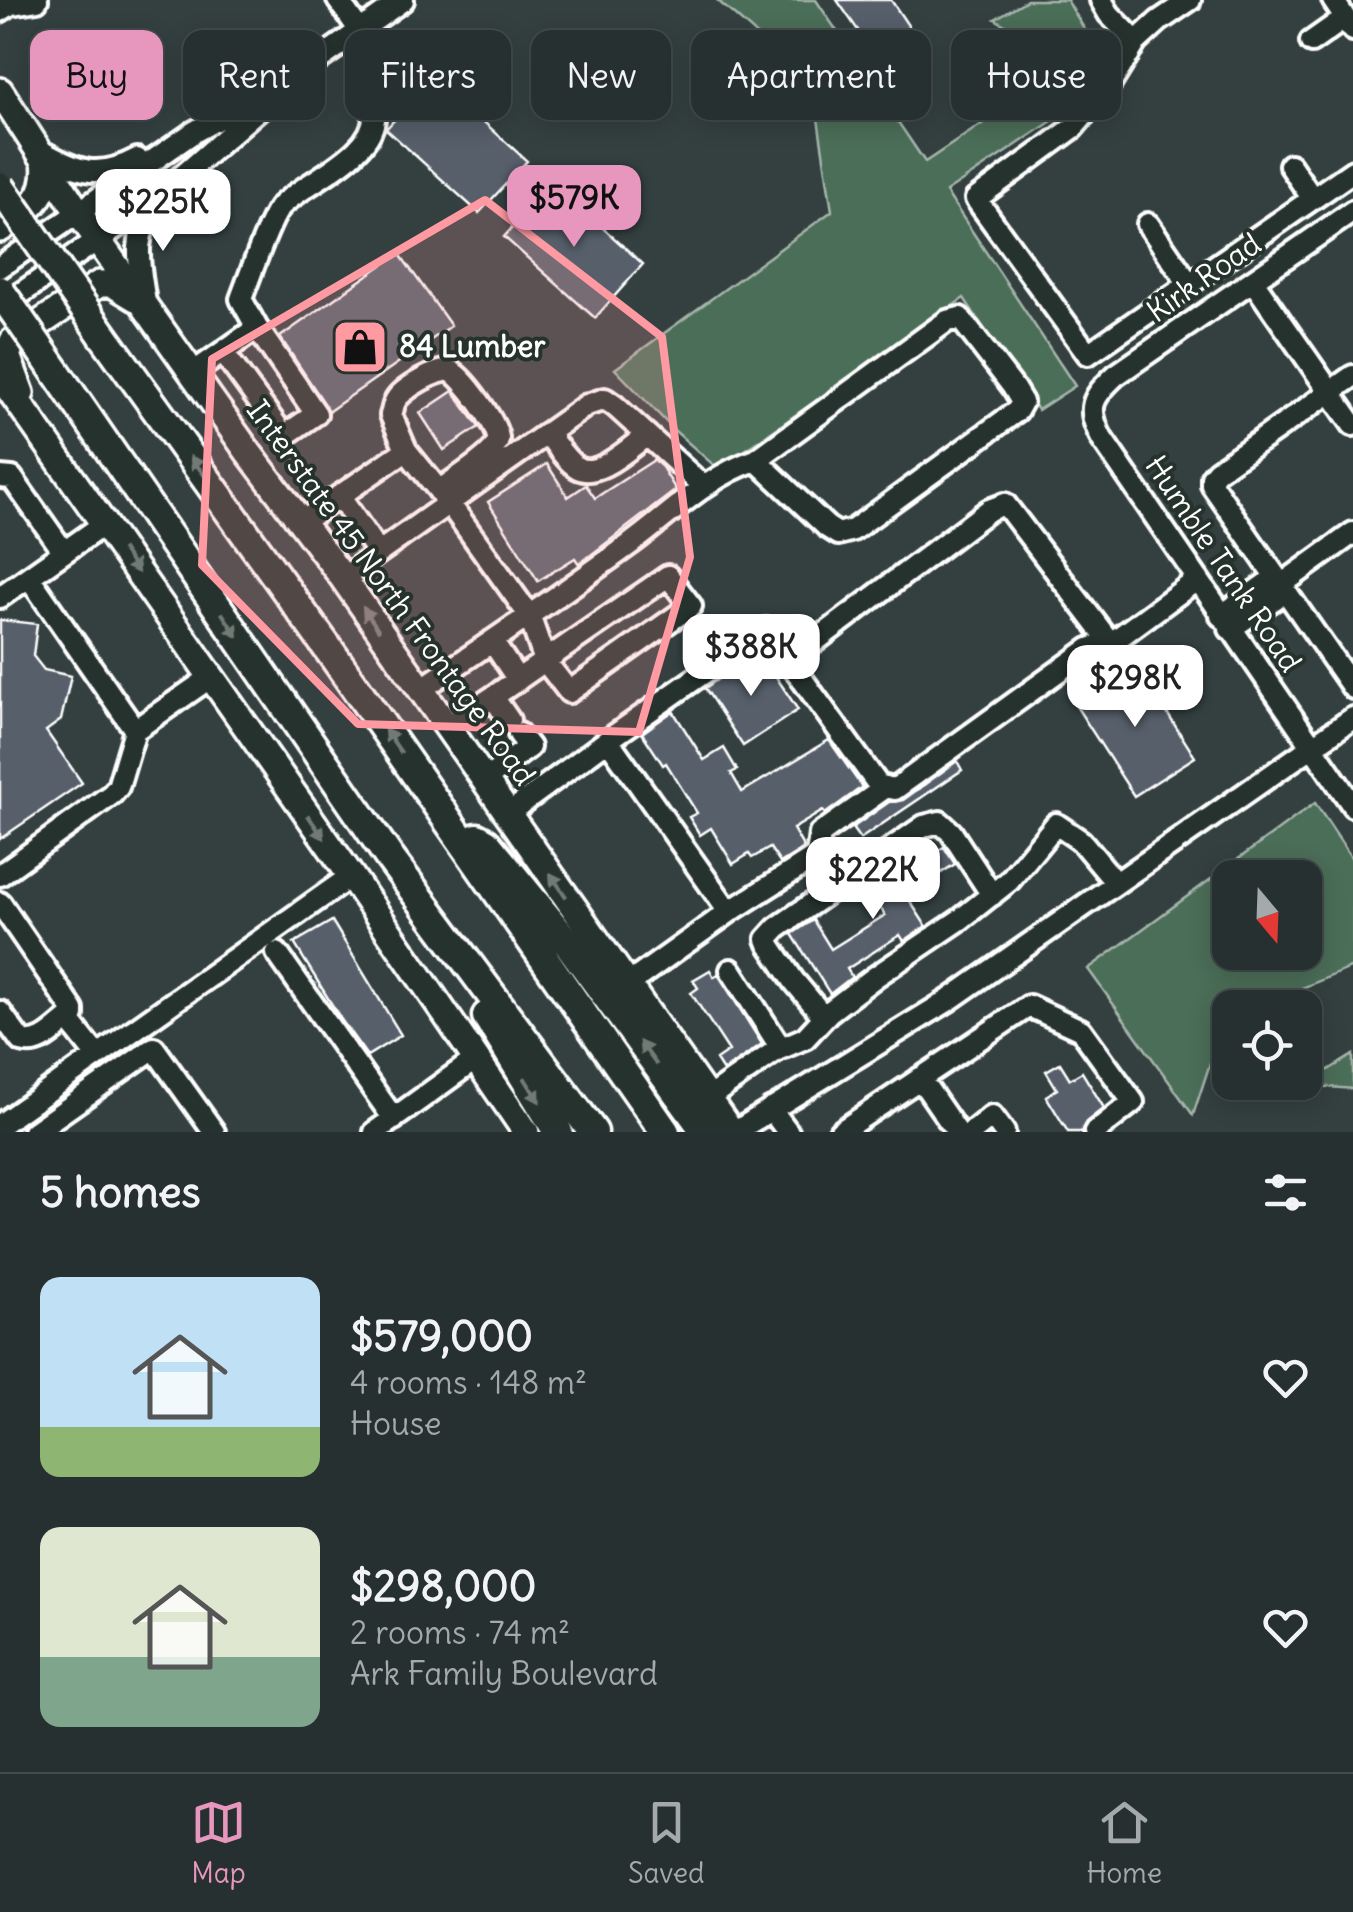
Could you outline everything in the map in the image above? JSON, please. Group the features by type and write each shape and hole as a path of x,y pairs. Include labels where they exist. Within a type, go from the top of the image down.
{"highway":[{"path":"0,187 450,821 665,1132"},
{"path":"0,291 390,857 593,1132"},
{"path":"450,821 486,843 570,946 706,1132"},
{"path":"390,857 558,1132"}],"main road":[{"name":"Interstate 45 North Frontage Road","path":"0,90 78,212 343,578 733,1132"},
{"path":"0,230 38,200 46,184 42,155"},
{"path":"34,424 7,355 14,341 99,284 113,284 145,303"},
{"path":"2,379 526,1132"}],"street":[{"path":"0,12 11,4 37,0"},
{"path":"338,0 354,30"},
{"path":"360,30 403,0"},
{"path":"1101,0 1136,42"},
{"path":"1190,0 1159,20 1136,42 1109,86 1073,128 976,199 1088,354 1353,170"},
{"path":"1311,42 1349,24 1332,0"},
{"path":"42,155 82,170 108,172 140,158 193,120"},
{"path":"0,267 216,120"},
{"path":"0,308 156,199 246,120"},
{"path":"223,352 284,436 316,414 241,299 278,208 370,138 374,120"},
{"path":"1290,166 1312,198"},
{"path":"145,303 138,243 142,224 156,199"},
{"name":"Kirk Road","path":"1094,398 1116,376 1353,211"},
{"path":"1148,224 1189,284"},
{"path":"1253,281 1353,425"},
{"path":"420,690 631,544 704,488 740,465 756,460 946,320 960,318 1022,402 1017,411 853,530 838,534 756,460"},
{"path":"193,373 257,328"},
{"path":"343,578 444,497 492,453 498,440 496,428 462,378 449,371 436,371 396,400 391,415 406,450 444,497 529,615 545,661 569,692 691,606 668,576 545,661 494,697 447,727"},
{"path":"1349,675 1214,491 1212,477 1353,376"},
{"name":"Humble Tank Road","path":"1094,398 1091,410 1102,440 1353,806"},
{"path":"444,497 587,406 605,399 704,488"},
{"path":"548,434 576,468 586,472 598,470 647,435"},
{"path":"302,522 406,450"},
{"path":"0,477 12,478 64,552"},
{"path":"339,496 378,552"},
{"path":"789,660 989,510 1005,504 1109,641"},
{"path":"0,597 104,524"},
{"path":"1226,622 1266,584 1280,585 1353,534"},
{"path":"29,577 135,730"},
{"path":"509,813 766,629 880,786 895,789 1089,649 1118,638 1198,580"},
{"path":"492,642 518,680"},
{"path":"0,875 112,794 118,787 135,730 212,677"},
{"path":"485,780 529,748 494,697"},
{"path":"733,1132 949,1000 1353,718"},
{"path":"608,740 729,912"},
{"path":"626,985 816,856 820,834 886,787"},
{"path":"824,1017 769,944 767,939 777,928 924,826 940,822 951,832 992,895"},
{"path":"708,1098 776,1050 805,1038 824,1017 875,976 1009,882 1056,824 1081,841 1116,883"},
{"path":"0,1124 350,876"},
{"path":"0,903 73,1010 68,1019 38,1042 25,1043 0,1012"},
{"path":"277,953 394,1119"},
{"path":"731,970 778,1040 776,1050"},
{"path":"840,1132 1028,1006 1081,1030 1133,1102 1095,1132"},
{"path":"68,1019 97,1056"},
{"path":"34,1132 154,1048 214,1132"},
{"path":"375,1132 476,1058"},
{"path":"920,1078 958,1132"},
{"path":"771,1109 788,1132"},
{"path":"972,1132 992,1116 1004,1132"}],"highlighted area":[{"path":"485,200 662,337 690,557 639,732 358,724 202,565 212,359"}],"green space":[{"path":"717,0 816,0 836,30 751,30"},
{"path":"1027,0 1067,0 1085,30 1014,30 995,19"},
{"path":"818,120 897,120 925,162 988,120 1054,120 946,192 1075,386 1038,410 964,298 718,469 615,369 832,211"},
{"path":"1315,803 1353,860 1353,967 1297,990 1212,990 1212,1057 1193,1115 1088,969 1212,878 1212,970 1322,970 1322,860 1237,860"},
{"path":"1353,1055 1353,1089 1322,1086 1322,1074"}],"building":[{"path":"837,0 891,0 909,27 905,30 858,30"},
{"path":"394,120 482,120 527,161 479,213 386,129"},
{"path":"553,183 643,264 595,318 504,237"},
{"path":"399,253 451,326 329,411 280,337"},
{"path":"453,391 479,427 444,450 420,413"},
{"path":"654,460 676,490 579,564 575,558 538,581 488,502 547,464 568,497 586,485 595,498"},
{"path":"0,620 37,624 33,656 44,670 71,676 61,720 46,731 82,783 0,839"},
{"path":"759,651 798,710 743,746 705,688"},
{"path":"1139,662 1144,670 1141,672 1195,757 1134,796 1074,703"},
{"path":"673,711 704,760 724,748 737,770 731,773 742,792 829,740 862,787 825,814 823,811 793,829 804,848 780,863 770,848 733,864 711,828 700,835 689,817 697,813 642,733"},
{"path":"957,761 962,770 860,839 852,828 889,802 903,800"},
{"path":"944,847 955,864 906,895 926,926 904,941 900,935 847,969 852,977 830,994 792,934 813,920 831,949 885,915 865,883 887,869 893,879"},
{"path":"332,921 401,1035 367,1056 294,943"},
{"path":"710,970 714,977 718,974 762,1044 723,1071 716,1060 729,1051 691,993 698,988 693,980"},
{"path":"1060,1063 1070,1079 1082,1072 1104,1108 1086,1122 1081,1132 1068,1132 1046,1096 1057,1089 1046,1071"}],"place":[{"name":"84 Lumber","path":"360,347"}]}
